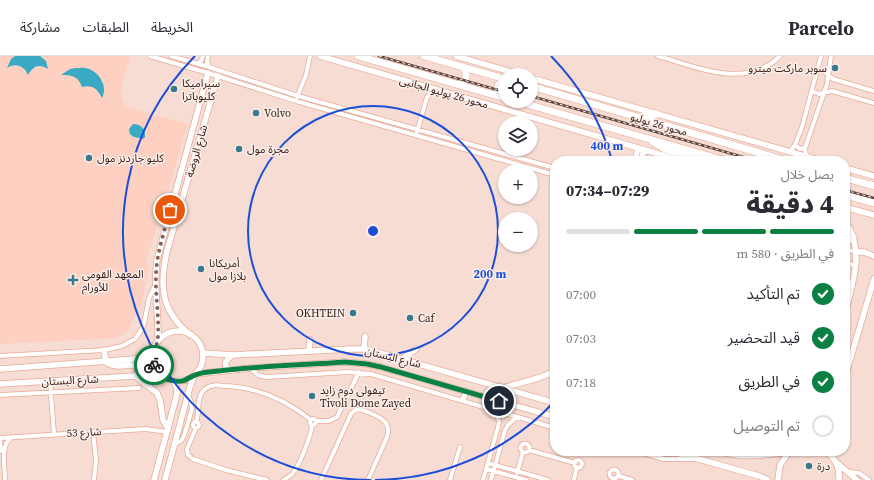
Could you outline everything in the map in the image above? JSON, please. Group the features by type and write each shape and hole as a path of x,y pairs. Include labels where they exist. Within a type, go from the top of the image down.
{"highway":[{"path":"358,56 498,96"},
{"path":"424,56 498,77"},
{"path":"460,84 464,81 466,75 463,67"},
{"name":"محور 26 يوليو","path":"538,88 770,156"},
{"name":"محور 26 يوليو","path":"538,107 708,156"},
{"path":"637,118 657,114"},
{"path":"648,139 665,149 687,156"},
{"path":"850,179 874,186"},
{"path":"850,196 874,203"}],"street":[{"path":"150,56 208,73 217,69 298,96 550,166"},
{"path":"171,56 198,64 212,78 217,78 550,173"},
{"path":"198,64 203,56"},
{"path":"208,56 208,73"},
{"path":"296,101 306,75 310,56"},
{"name":"محور 26 يوليو الجانبى","path":"320,56 666,156"},
{"path":"456,56 498,68"},
{"path":"658,56 726,74 753,72 766,67 780,56"},
{"path":"790,152 795,145 802,127 821,56"},
{"path":"806,156 805,148 827,84 832,56"},
{"path":"217,69 217,78"},
{"path":"817,71 824,71 834,79 874,91"},
{"name":"شارع الروضة","path":"158,341 156,264 208,73"},
{"name":"شارع الروضة","path":"190,335 177,322 168,306 163,289 162,275 167,251 217,78"},
{"path":"538,80 803,156"},
{"path":"416,135 427,97 435,89"},
{"path":"812,91 819,94 832,91 874,103"},
{"path":"347,116 348,110"},
{"path":"360,120 362,114"},
{"path":"424,138 426,132"},
{"path":"795,145 800,149 805,148"},
{"path":"480,154 482,148"},
{"path":"638,156 641,149"},
{"path":"641,149 641,156"},
{"path":"489,156 491,151"},
{"path":"850,169 874,176"},
{"path":"850,208 874,215"},
{"path":"850,227 857,252 856,267 850,292"},
{"path":"850,240 854,237"},
{"path":"850,250 864,252 874,256"},
{"path":"850,264 856,267"},
{"path":"850,359 874,280"},
{"path":"0,356 104,350 122,346 138,336 144,324 150,294 156,286"},
{"path":"165,480 188,395 195,375 202,364 203,353 197,340 182,332 173,332 165,335 158,341 153,353 153,361 156,369 165,378 174,381 187,380 195,375"},
{"path":"364,349 365,336"},
{"path":"309,351 310,340"},
{"name":"شارع البستان","path":"203,353 233,355 364,349 550,402"},
{"path":"402,359 416,349"},
{"path":"104,350 106,362 111,366 136,366 139,370 138,374 134,376 157,393 160,400 163,420 168,431"},
{"name":"شارع البستان","path":"0,369 136,359 153,353"},
{"path":"229,370 225,363 226,360 233,355"},
{"name":"شارع البستان","path":"195,375 250,368 345,362 359,363 381,367 550,416"},
{"path":"250,368 258,375 266,377 358,372 377,375 463,400 496,412 550,427"},
{"path":"267,480 226,470 193,459 188,455 187,449 199,412 199,400 202,393 207,388 214,386 238,387 266,394 291,406 311,420 329,421 337,417 358,372"},
{"path":"502,388 518,382 543,377 550,374"},
{"name":"شارع البستان","path":"0,384 134,376 165,378"},
{"path":"50,381 54,434"},
{"path":"154,480 177,394 174,381"},
{"path":"0,395 138,388"},
{"path":"463,400 466,392"},
{"path":"177,394 182,393 188,395"},
{"path":"175,444 182,439 188,423 192,407 188,395"},
{"path":"321,480 352,412 360,409 382,418 388,430 368,480"},
{"path":"483,480 499,422 496,412"},
{"path":"491,480 505,430 517,417"},
{"path":"283,480 290,476 294,471 310,436 312,425 310,423 311,420"},
{"path":"312,425 315,424 316,421"},
{"path":"188,423 195,425"},
{"name":"شارع 53","path":"0,438 93,432 146,430 168,431"},
{"path":"93,432 96,460 94,480"},
{"path":"4,480 4,447 7,440 12,437"},
{"path":"0,438 4,480"},
{"path":"516,477 523,452 520,448 525,443 529,445 529,450"},
{"path":"450,480 460,448"},
{"path":"523,452 525,453 529,450 550,455"},
{"path":"552,456 575,462 578,460 582,462 581,466 577,468"},
{"path":"654,456 670,460 696,458"},
{"path":"689,456 768,480"},
{"path":"736,456 757,456"},
{"path":"778,480 780,465 786,456"},
{"path":"830,456 850,472 857,480"},
{"path":"835,456 835,461 839,470 839,480"},
{"path":"574,480 577,468 575,466 575,462"},
{"path":"488,463 548,480"},
{"path":"486,469 526,480"},
{"path":"618,476 618,471 614,469 610,472 613,479 617,478 618,476 632,480"},
{"path":"850,472 859,473 869,480"}],"shaded area":[{"path":"0,56 130,56 120,93 126,107 188,124 146,262 149,265 142,302 127,331 118,338 0,344"}],"water":[{"path":"15,56 40,56 46,61 48,69 42,66 36,66 28,75 25,69 16,65 7,68 11,59"},
{"path":"70,69 89,69 100,77 104,89 102,98 99,92 94,88 89,86 82,87 79,80 76,78 68,75 61,75"},
{"path":"133,124 144,129 145,137 143,139 133,137 130,134 129,129"}],"railway":[{"path":"379,56 498,90"},
{"path":"538,98 740,156"},
{"path":"850,191 874,198"}],"way so far":[{"path":"154,365 153,353 155,345 158,341 158,308 155,279 156,264 170,210"}],"place":[{"name":"سوبر ماركت ميترو","path":"835,68"},
{"name":"سيراميكا كليوباترا","path":"174,89"},
{"name":"Volvo","path":"256,113"},
{"name":"مجرة مول","path":"239,149"},
{"name":"كليو جاردنز مول","path":"89,158"},
{"name":"أمريكانا بلازا مول","path":"201,269"},
{"name":"المعهد القومى للأورام","path":"73,280"},
{"name":"OKHTEIN","path":"353,313"},
{"name":"Caf","path":"410,318"},
{"name":"تيفولى دوم زايد Tivoli Dome Zayed","path":"312,396"},
{"name":"درة","path":"809,466"}],"route":[{"path":"154,365 165,378 179,382 187,380 196,374 219,371 345,362 359,363 381,367 499,401"}]}
